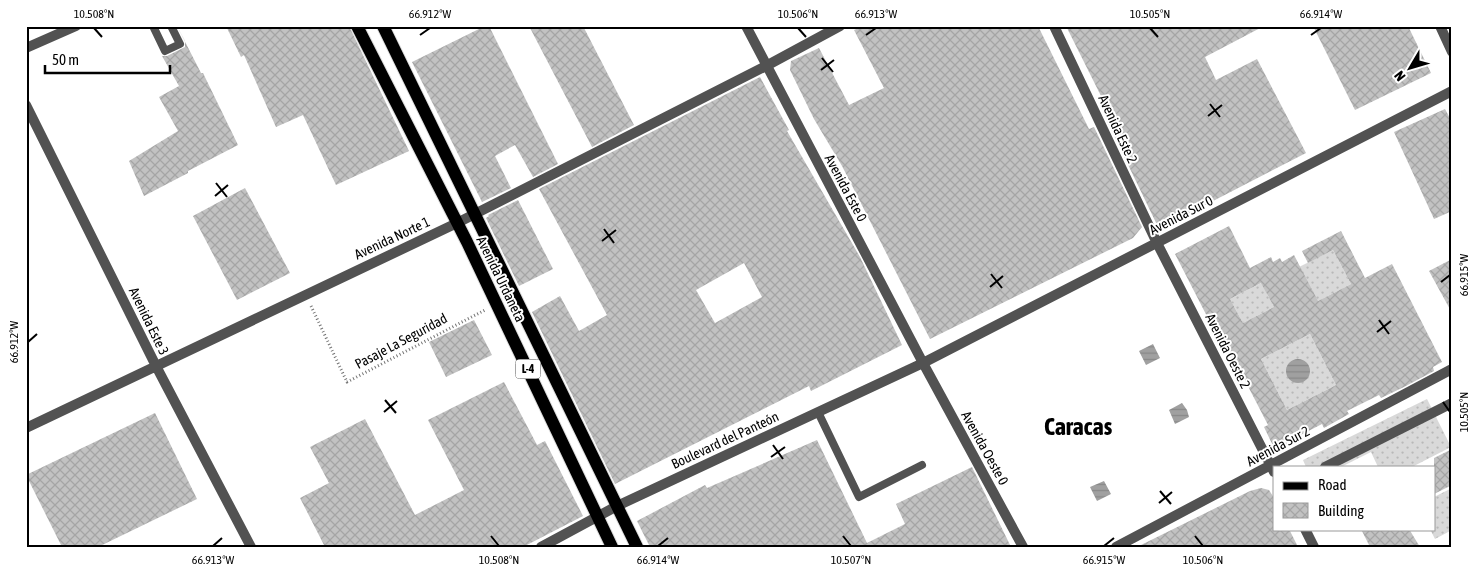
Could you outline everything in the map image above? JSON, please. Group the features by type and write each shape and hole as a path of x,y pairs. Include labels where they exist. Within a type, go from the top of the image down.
{"main road":[{"name":"Avenida Urdaneta","path":"357,26 457,223 612,547"},
{"name":"Avenida Urdaneta","path":"383,26 476,213 637,547"}],"street":[{"path":"26,48 76,26"},
{"name":"Avenida Este 0","path":"746,26 923,363"},
{"name":"Avenida Norte 1","path":"26,428 457,223 766,66 840,26"},
{"name":"Avenida Este 2","path":"1054,26 1156,243"},
{"path":"1440,26 1452,52"},
{"name":"Avenida Sur 0","path":"923,363 1452,91"},
{"name":"Avenida Este 3","path":"26,106 156,366 251,547"},
{"name":"Avenida Oeste 2","path":"1156,243 1272,469"},
{"name":"Boulevard del Panteón","path":"541,547 617,506 923,363"},
{"name":"Avenida Oeste 0","path":"923,363 1023,547"},
{"name":"Avenida Sur 2","path":"1277,466 1452,369"},
{"path":"1327,466 1452,403"},
{"name":"Avenida Sur 2","path":"1116,547 1272,469"},
{"path":"1306,530 1314,547"}],"lane":[{"path":"153,26 165,51 180,44 171,26"},
{"path":"818,412 859,497 922,465"}],"path":[{"name":"Pasaje La Seguridad","path":"306,295 348,382 496,304"}],"shaded area":[{"path":"1333,250 1351,284 1318,301 1281,276"},
{"path":"1267,280 1266,292 1274,307 1243,323 1230,299"},
{"path":"1310,334 1336,385 1287,410 1261,359"},
{"path":"1153,344 1160,358 1146,365 1139,351"},
{"path":"1298,359 1307,362 1310,371 1307,380 1298,383 1289,380 1286,371 1289,362"},
{"path":"1427,399 1451,447 1414,466 1378,466 1371,452 1343,466 1306,466 1303,460"},
{"path":"1182,403 1189,417 1175,424 1169,410"},
{"path":"1104,481 1111,494 1097,501 1090,487"},
{"path":"1452,488 1452,530 1435,539 1430,530 1436,530 1436,496"}],"building":[{"path":"226,26 349,26 409,151 336,185 303,115 276,127 244,55 241,57"},
{"path":"485,26 489,26 558,164 533,177 515,145 495,156 511,188 482,202 412,62"},
{"path":"529,26 583,26 634,125 592,147"},
{"path":"863,26 1038,26 1089,129 1094,127 1142,227 1133,238 930,339 842,166 814,119 790,70 791,61 819,48 849,105 884,88 854,30"},
{"path":"1066,26 1264,26 1205,57 1216,80 1257,59 1306,153 1159,229 1107,121 1112,118"},
{"path":"1313,26 1408,26 1431,73 1355,110"},
{"path":"185,42 201,73 203,73 238,145 144,196 129,161 178,131 159,97 179,86 162,56 167,56 185,47"},
{"path":"760,77 789,130 787,131 860,257 902,345 811,391 809,386 615,484 532,312 560,296 579,331 607,315 539,189","holes":["744,263 762,297 715,323 696,290"]},
{"path":"1445,109 1452,122 1452,211 1434,219 1394,132"},
{"path":"245,188 290,273 237,300 193,216"},
{"path":"518,200 553,269 519,286 486,218 488,215"},
{"path":"1229,226 1250,268 1271,257 1273,262 1280,258 1282,262 1294,255 1318,301 1351,284 1333,250 1308,263 1302,251 1341,231 1365,278 1392,264 1442,362 1433,367 1434,371 1381,398 1379,395 1347,411 1349,414 1324,428 1322,424 1289,441 1291,444 1276,452 1264,427 1268,425 1236,363 1232,365 1175,254","holes":["1261,283 1274,307 1243,323 1230,299","1310,334 1336,385 1287,410 1261,359"]},
{"path":"1452,259 1452,313 1429,271"},
{"path":"474,320 492,355 446,377 429,342"},
{"path":"504,382 537,445 545,441 583,516 523,547 325,547 300,498 329,483 310,447 365,419 415,515 464,490 428,420"},
{"path":"155,413 197,499 98,547 62,547 26,475"},
{"path":"817,440 867,543 905,524 896,504 972,467 1011,547 650,547 637,521 705,485 707,488"},
{"path":"1452,449 1452,485 1436,493 1436,466 1434,466 1434,458"},
{"path":"1261,488 1269,490 1273,496 1273,530 1290,530 1298,547 1137,547 1250,491"},
{"path":"1362,530 1410,530 1420,547 1370,547"}],"district":[{"name":"Caracas","path":"1078,427"}]}
